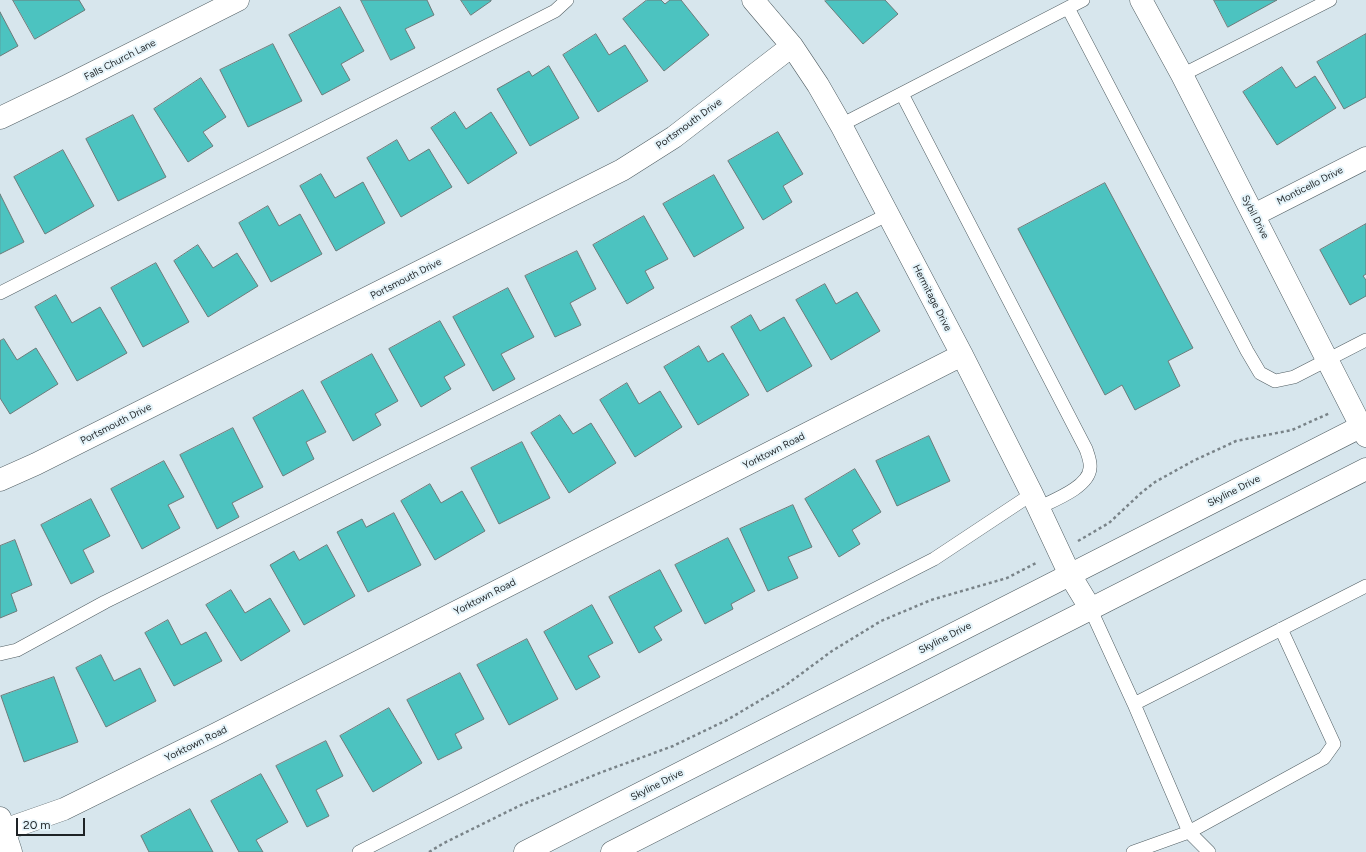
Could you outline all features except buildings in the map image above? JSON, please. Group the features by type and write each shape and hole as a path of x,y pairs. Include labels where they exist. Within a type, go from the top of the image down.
{"street":[{"name":"Falls Church Lane","path":"0,118 238,0"},
{"name":"Hermitage Drive","path":"753,0 792,46 818,85 841,125 962,355 1035,501 1058,552 1090,608"},
{"name":"Sybil Drive","path":"1141,0 1182,74 1349,404 1364,429"},
{"name":"Portsmouth Drive","path":"0,480 36,464 622,170 674,137 792,46"},
{"name":"Monticello Drive","path":"1254,215 1366,158"},
{"name":"Yorktown Road","path":"2,824 64,809 188,748 962,355"},
{"name":"Skyline Drive","path":"525,852 1070,575 1364,429"},
{"path":"612,852 1366,469"},
{"path":"2,824 11,852"}],"lane":[{"path":"0,293 548,15 567,0"},
{"path":"841,125 1083,0"},
{"path":"1182,74 1330,0"},
{"path":"1068,8 1247,351 1260,373 1275,382 1294,377 1366,340"},
{"path":"359,852 934,559 1035,501 1066,494 1084,482 1090,468 1086,449 902,94"},
{"path":"0,654 17,650 105,602 889,214"},
{"path":"1134,704 1366,586"},
{"path":"1090,608 1134,704 1189,832 1209,852"},
{"path":"1133,852 1189,832 1324,758 1334,744 1281,629"}],"path":[{"path":"429,852 521,805 602,772 673,746 727,720 786,685 832,651 881,621 931,600 1007,578 1058,552 1109,523 1155,482 1193,461 1236,441 1292,430 1349,404"}]}
